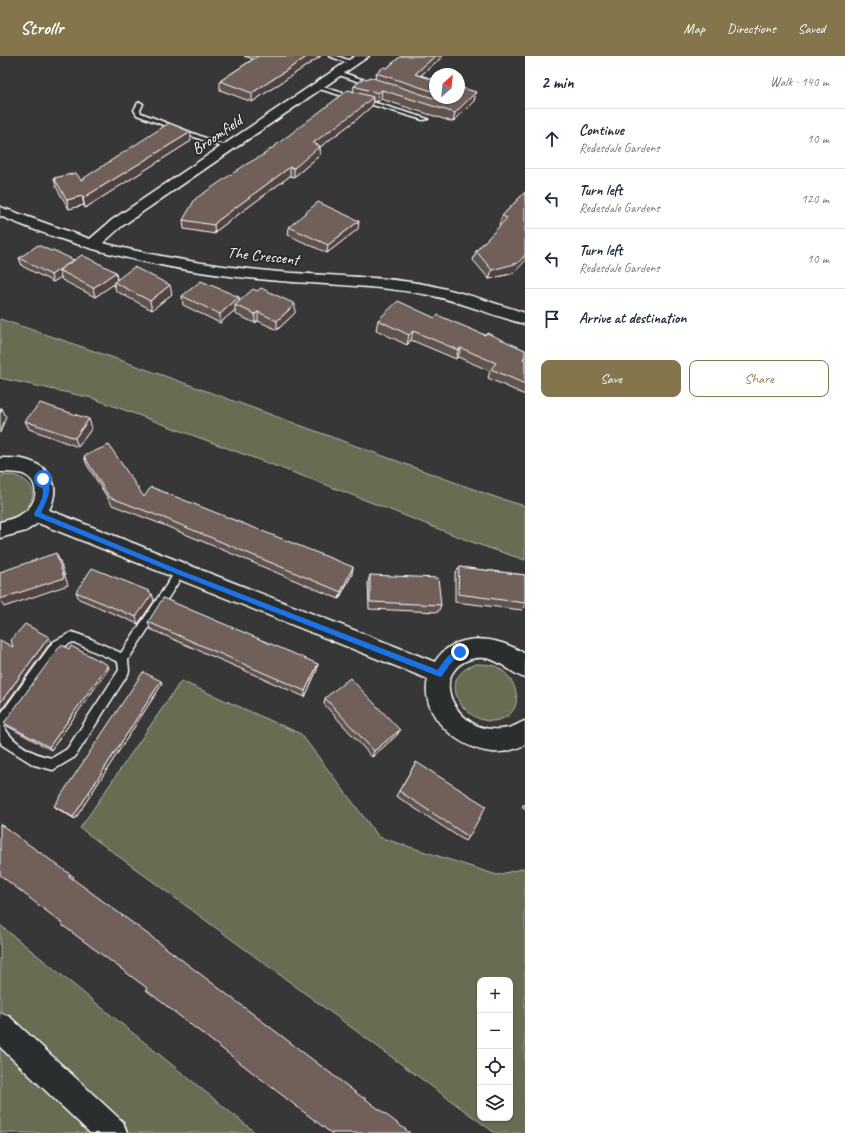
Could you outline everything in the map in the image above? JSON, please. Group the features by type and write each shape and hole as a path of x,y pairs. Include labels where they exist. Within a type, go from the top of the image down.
{"street":[{"name":"Broomfield","path":"93,244 117,223 358,59"},
{"name":"The Crescent","path":"0,211 93,244 159,261 235,272 416,288 470,300 525,319"},
{"path":"0,465 14,464 25,466 36,471 43,479 46,489 46,497 37,514 25,523 12,529 0,530"},
{"path":"37,514 440,674"},
{"path":"525,668 515,659 492,649 475,648 460,652 447,661 440,674 438,686 440,702 446,714 458,727 478,739 497,742 522,736 525,732"},
{"path":"0,1027 112,1133"}],"lane":[{"path":"332,56 358,59"},
{"path":"338,73 383,88"},
{"path":"318,87 425,119"},
{"path":"140,104 137,110 139,114 228,148"},
{"path":"0,730 6,742 38,761 54,764 71,753 124,671 122,659 180,572"},
{"path":"0,724 58,645 72,637 87,642 122,659"}],"green space":[{"path":"0,319 186,384 495,497 525,506 525,560 477,544 324,484 92,398 0,378"},
{"path":"12,475 24,479 30,486 33,493 31,501 27,508 19,515 0,522 0,476"},
{"path":"476,664 497,667 508,676 512,682 515,689 516,703 514,709 509,715 496,721 483,720 471,714 461,705 456,694 456,682 462,672"},
{"path":"181,681 301,734 379,837 497,875 525,868 525,1133 495,1133 479,1121 513,1121 513,977 477,977 477,1120 80,828"},
{"path":"0,925 256,1133 0,1133"}],"building":[{"path":"258,56 308,56 252,93 220,81"},
{"path":"401,56 435,56 415,74 429,78 429,90 376,73 384,67 387,68"},
{"path":"370,77 429,97 429,104 464,104 455,113 382,90 378,93 354,86 364,78 367,79"},
{"path":"465,89 476,92 465,103"},
{"path":"348,90 373,97 357,111 313,143 320,146 294,168 290,167 214,225 183,220 195,199 245,165 263,155"},
{"path":"169,123 191,132 83,198 82,196 67,200 54,178 76,173 81,180"},
{"path":"525,192 525,255 518,263 492,270 476,251 507,218 502,216"},
{"path":"318,202 359,221 328,245 289,227"},
{"path":"38,245 74,260 51,275 19,258"},
{"path":"82,255 116,272 93,288 59,270"},
{"path":"134,267 170,285 150,301 114,282"},
{"path":"201,281 239,297 220,314 182,296"},
{"path":"261,288 295,304 277,321 258,312 255,314 235,305 253,289 257,291"},
{"path":"398,301 435,318 437,315 485,335 487,333 525,350 525,356 523,359 525,360 525,384 491,369 496,363 461,348 458,350 413,331 409,335 378,320"},
{"path":"40,403 89,419 75,438 25,421"},
{"path":"109,445 144,497 151,487 353,567 341,592 164,518 109,497 84,456"},
{"path":"56,553 64,578 0,599 0,572"},
{"path":"459,567 525,575 525,603 458,594"},
{"path":"92,568 149,591 148,592 152,594 136,617 76,592"},
{"path":"370,575 438,578 441,605 370,602"},
{"path":"163,598 318,664 305,691 148,622"},
{"path":"25,624 49,637 0,703 0,640 13,647 11,640"},
{"path":"62,645 69,649 71,646 108,665 49,747 4,723"},
{"path":"143,672 161,681 73,817 54,806"},
{"path":"350,678 400,730 374,751 325,698"},
{"path":"416,762 486,806 469,837 399,791"},
{"path":"0,824 70,874 69,876 410,1133 331,1133 146,990 147,988 62,925 63,924 0,875"}],"route":[{"path":"43,479 46,489 46,497 37,514 440,674 447,661 460,652"}]}
